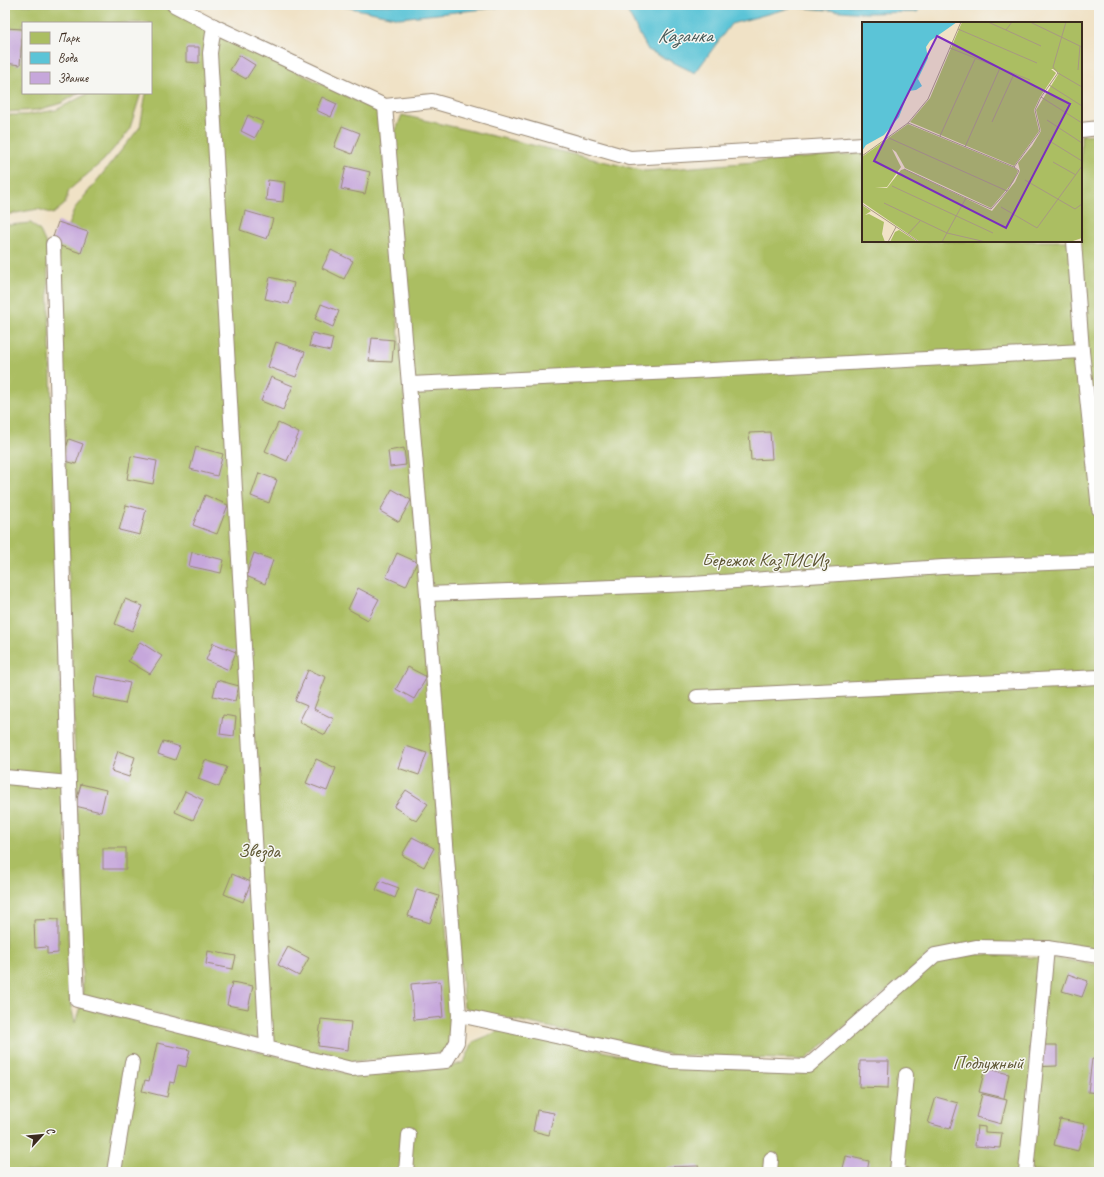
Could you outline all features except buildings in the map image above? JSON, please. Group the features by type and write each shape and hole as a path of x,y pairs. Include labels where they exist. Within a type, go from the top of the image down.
{"lane":[{"path":"174,5 214,26 385,106 432,101 630,158 862,144"},
{"path":"214,26 210,53 267,1048"},
{"path":"53,244 77,1000 351,1069 446,1061 457,1042 459,1015 410,384 385,106"},
{"path":"1082,130 1099,128"},
{"path":"1074,242 1082,351 1099,509"},
{"path":"410,384 666,373 1082,351"},
{"path":"427,594 692,584 944,567 1099,561"},
{"path":"697,697 1099,677"},
{"path":"5,777 69,783"},
{"path":"459,1015 671,1061 808,1066 934,955 976,947 1047,948 1099,956"},
{"path":"1026,1172 1047,948"},
{"path":"114,1172 132,1062"},
{"path":"896,1172 906,1075"},
{"path":"406,1172 409,1135"}],"green space":[{"name":"Звезда","path":"5,5 160,5 379,112 419,561 453,1022 451,1040 443,1053 349,1062 83,996 58,250 75,208 140,127 146,94 152,94 152,22 22,22 22,94 77,94 62,103 38,110 5,112"},
{"path":"87,94 141,94 129,131 103,161 69,190 65,204 53,214 38,209 5,215 5,115 26,115 56,110"},
{"name":"Бережок КазТИСИз","path":"402,115 645,171 862,153 862,242 1082,242 1082,135 1099,134 1099,949 933,952 805,1060 672,1055 464,1008 392,139"},
{"name":"Подлужный","path":"31,223 40,231 47,246 70,1002 75,1023 80,1007 353,1075 448,1068 464,1062 473,1042 502,1030 669,1065 810,1071 938,960 976,954 1061,959 1099,965 1099,1172 5,1172 5,224"}],"water":[{"path":"337,5 522,5 399,18"},
{"name":"Казанка","path":"624,5 922,5 917,12 865,13 793,7 731,24 695,73 648,50"}]}
